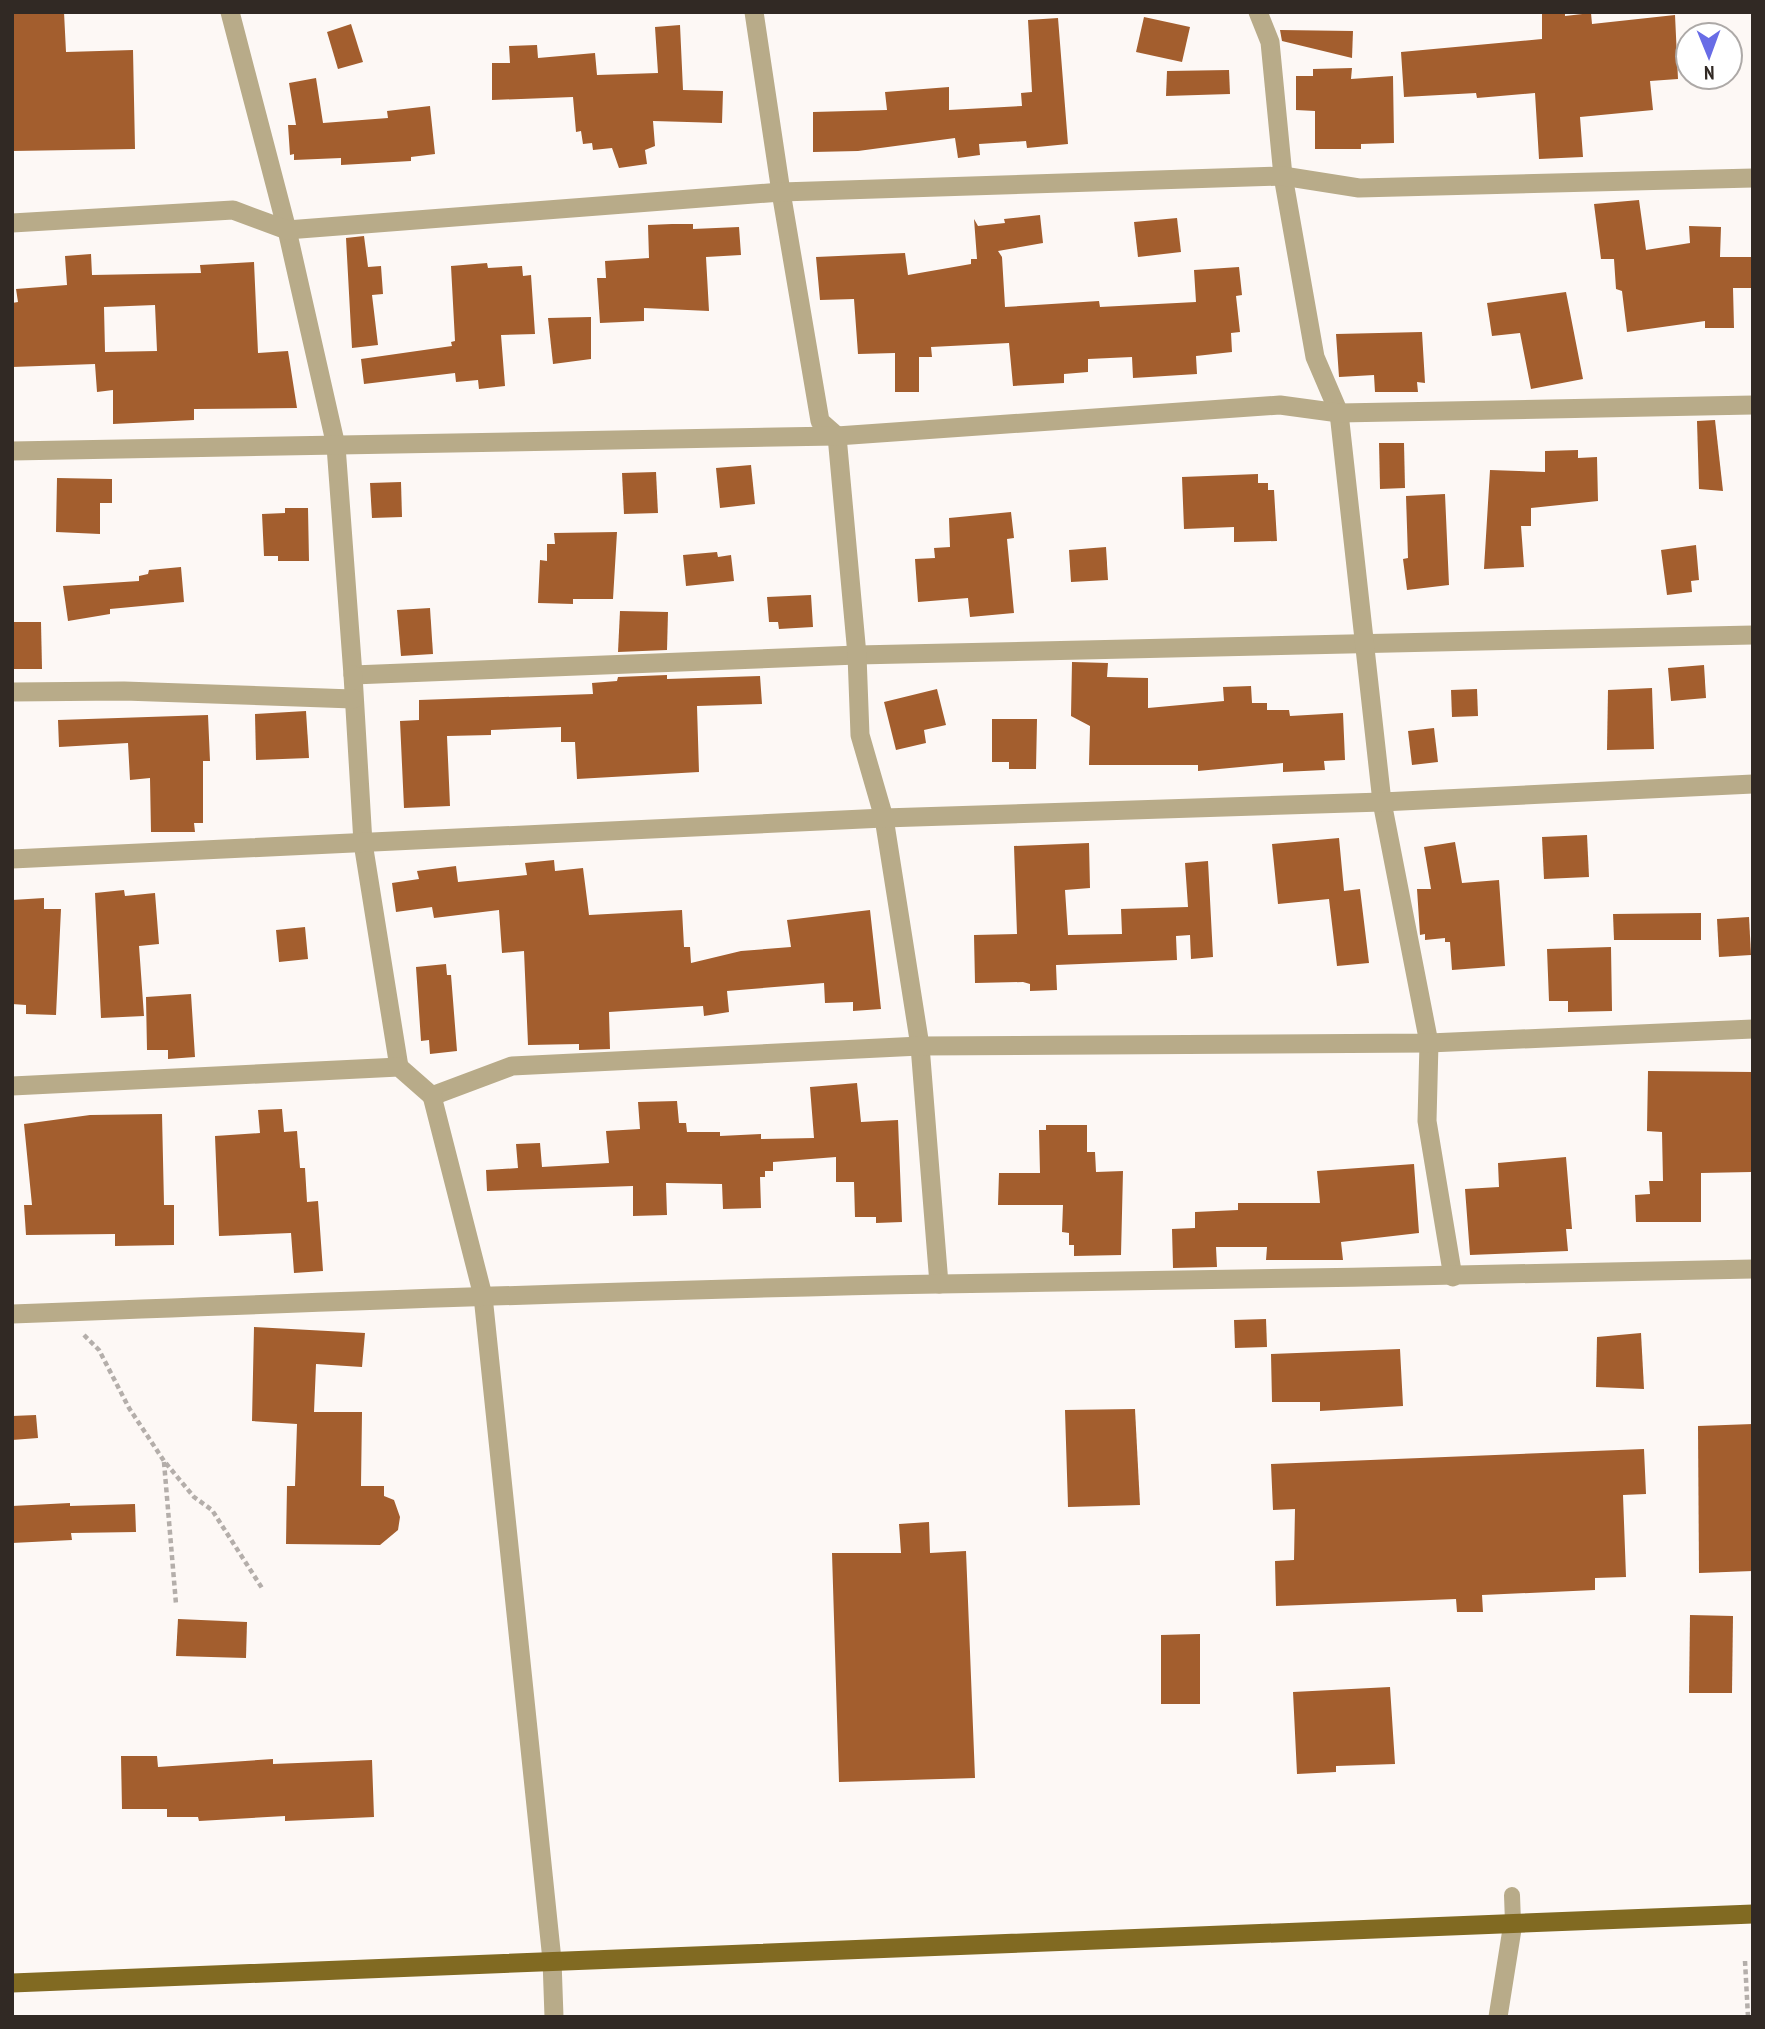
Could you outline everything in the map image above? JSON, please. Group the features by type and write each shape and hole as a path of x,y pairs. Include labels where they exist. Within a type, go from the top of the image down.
{"main road":[{"path":"12,1983 1753,1913"}],"street":[{"path":"230,12 287,230 336,446 363,843 399,1067 432,1097 483,1296 552,1960 554,2017"},
{"path":"754,12 820,421 837,436 857,655 860,735 884,818 920,1046 939,1284"},
{"path":"1258,12 1270,42 1283,176 1315,357 1339,412 1382,802 1429,1043 1427,1121 1453,1277"},
{"path":"12,223 233,210 287,230 781,192 1283,176 1359,188 1753,178"},
{"path":"12,451 837,436 1280,405 1339,412 1753,405"},
{"path":"353,675 857,655 1753,635"},
{"path":"12,692 124,691 353,699"},
{"path":"12,859 884,818 1382,802 1753,784"},
{"path":"432,1097 512,1066 920,1046 1429,1043 1753,1029"},
{"path":"12,1086 399,1067"},
{"path":"12,1314 483,1296 939,1284 1453,1277 1753,1269"},
{"path":"1497,2017 1513,1923"}],"lane":[{"path":"1512,1895 1513,1923"}],"path":[{"path":"61,1312 99,1350 129,1408 164,1461 194,1497 212,1510 262,1588"},
{"path":"164,1461 176,1604"},
{"path":"1745,1961 1748,2017"}],"building":[{"path":"12,12 64,12 66,52 133,50 135,149 12,151"},
{"path":"1542,12 1565,12 1565,16 1591,13 1592,24 1675,15 1674,79 1650,81 1653,110 1580,117 1583,157 1539,159 1535,93 1477,98 1476,93 1404,97 1401,52 1542,39"},
{"path":"1144,17 1190,27 1182,62 1136,52"},
{"path":"1058,18 1068,144 1027,148 1026,141 979,144 980,155 958,158 955,138 858,151 813,152 813,112 887,110 885,92 949,87 949,110 1022,106 1021,93 1032,92 1028,20"},
{"path":"351,24 363,62 338,69 327,32"},
{"path":"680,25 683,90 723,91 722,123 653,121 655,146 645,150 647,164 619,168 612,148 593,150 592,143 583,144 581,131 576,132 573,97 492,100 492,63 510,63 509,46 537,45 538,58 595,53 597,75 658,73 655,27"},
{"path":"1280,30 1353,31 1352,58 1282,41"},
{"path":"1352,68 1351,79 1393,76 1394,143 1361,144 1361,149 1315,149 1315,111 1296,110 1296,76 1313,76 1313,69"},
{"path":"1229,70 1230,94 1166,96 1167,71"},
{"path":"316,78 323,123 388,118 387,111 430,106 435,154 411,157 411,161 341,165 341,158 294,160 294,154 290,155 288,125 296,125 289,83"},
{"path":"1639,200 1646,250 1690,243 1689,226 1721,227 1720,257 1753,257 1753,288 1733,288 1734,328 1705,328 1705,321 1627,332 1622,291 1616,289 1614,259 1601,259 1594,204"},
{"path":"1040,215 1043,243 998,251 1002,257 1005,307 1099,301 1100,307 1196,302 1194,270 1239,267 1242,295 1236,296 1240,332 1231,333 1232,352 1196,356 1197,374 1133,378 1132,357 1088,359 1088,372 1064,374 1064,383 1013,386 1009,343 931,347 932,357 919,357 919,392 895,392 895,353 858,354 854,299 820,300 816,257 905,253 908,275 971,264 971,259 977,259 974,219 978,226 1005,223 1004,219"},
{"path":"1177,218 1181,252 1138,257 1134,222"},
{"path":"693,224 693,229 739,227 741,255 706,257 709,311 644,308 644,321 600,323 597,278 606,278 605,261 649,258 648,225"},
{"path":"364,236 368,267 381,266 383,294 372,295 378,345 352,348 346,238"},
{"path":"91,254 92,275 201,273 200,265 254,262 258,353 288,351 297,408 194,409 194,420 113,424 113,390 97,392 95,364 12,367 12,303 18,302 16,289 67,285 65,256","holes":["155,305 157,351 105,352 104,307"]},
{"path":"487,263 488,268 522,266 523,276 531,275 535,334 501,335 505,386 479,389 478,380 456,382 455,373 364,384 361,359 452,346 451,342 455,341 451,266"},
{"path":"1566,292 1583,379 1531,389 1520,333 1492,336 1487,303"},
{"path":"591,317 591,359 553,364 548,318"},
{"path":"1422,332 1425,383 1417,382 1418,392 1375,392 1374,375 1339,377 1336,334"},
{"path":"1715,420 1723,491 1699,489 1697,421"},
{"path":"1379,443 1404,443 1405,488 1380,489"},
{"path":"1578,450 1578,458 1597,457 1598,501 1531,508 1531,526 1521,526 1524,567 1484,569 1490,470 1545,472 1545,451"},
{"path":"751,465 755,504 720,508 716,468"},
{"path":"656,472 658,513 624,514 622,473"},
{"path":"1258,474 1258,483 1268,483 1268,490 1274,490 1277,541 1234,542 1234,527 1184,529 1182,477"},
{"path":"57,478 112,479 112,503 100,503 100,534 56,532"},
{"path":"401,482 402,517 372,518 370,483"},
{"path":"1445,494 1449,585 1407,590 1403,559 1408,558 1406,496"},
{"path":"285,508 308,508 309,561 278,561 278,556 264,556 262,514 285,513"},
{"path":"1011,512 1014,538 1007,539 1014,613 970,617 968,598 918,602 915,559 935,558 934,548 950,547 949,518"},
{"path":"617,532 613,599 573,599 573,604 538,603 540,560 547,561 547,544 555,544 554,533"},
{"path":"1696,545 1699,580 1691,581 1692,592 1667,595 1661,550"},
{"path":"1106,547 1108,580 1071,582 1069,550"},
{"path":"717,552 718,557 731,555 734,581 686,586 683,555"},
{"path":"181,567 184,602 110,609 110,614 68,621 63,586 139,581 139,576 148,574 149,570"},
{"path":"811,595 813,627 779,629 778,622 769,622 767,597"},
{"path":"430,608 433,654 401,656 397,610"},
{"path":"620,611 668,612 667,650 618,652"},
{"path":"12,622 41,622 42,669 12,669"},
{"path":"1072,662 1108,663 1107,677 1148,678 1148,708 1224,701 1223,687 1251,686 1252,703 1267,703 1267,710 1289,710 1290,716 1343,713 1345,760 1324,761 1325,770 1283,772 1283,763 1198,771 1198,765 1089,765 1090,726 1071,716"},
{"path":"1704,665 1706,698 1671,701 1668,668"},
{"path":"667,675 667,679 760,676 762,704 697,706 699,772 577,779 575,742 561,742 561,727 491,730 491,735 447,736 450,806 404,808 400,721 419,720 419,700 593,694 592,683 617,681 618,677"},
{"path":"1652,688 1654,749 1607,750 1608,690"},
{"path":"937,689 946,725 924,730 926,743 896,750 884,702"},
{"path":"1477,689 1478,716 1452,717 1451,690"},
{"path":"306,711 309,758 256,760 255,714"},
{"path":"208,715 210,761 203,761 203,823 194,823 195,832 151,832 150,778 130,780 128,743 59,747 58,720"},
{"path":"992,719 1037,719 1036,769 1009,769 1009,762 992,762"},
{"path":"1434,728 1438,762 1412,765 1408,731"},
{"path":"1587,835 1589,877 1544,879 1542,837"},
{"path":"1339,838 1344,891 1360,889 1369,963 1337,966 1329,899 1278,904 1272,844"},
{"path":"1455,842 1462,883 1499,880 1505,966 1452,970 1450,942 1445,942 1445,938 1425,940 1425,934 1420,935 1417,889 1431,889 1424,847"},
{"path":"1089,843 1090,888 1065,890 1068,935 1122,934 1121,909 1188,907 1185,863 1208,861 1213,957 1191,959 1190,935 1176,936 1177,960 1056,965 1057,990 1030,991 1030,984 1023,982 975,983 974,935 1017,934 1014,846"},
{"path":"554,860 555,871 583,868 589,915 682,910 684,947 690,947 691,963 741,951 791,947 787,920 870,910 881,1009 853,1011 853,1002 825,1003 824,983 727,991 729,1012 704,1016 703,1006 609,1012 610,1049 579,1050 579,1044 528,1045 524,951 502,953 499,910 434,918 432,907 396,912 392,883 419,879 417,871 456,866 458,882 527,875 525,863"},
{"path":"124,890 125,896 155,893 159,944 139,946 144,1016 101,1018 95,893"},
{"path":"44,898 44,909 61,909 56,1015 26,1014 26,1005 12,1004 12,900"},
{"path":"1701,913 1701,940 1614,940 1613,914"},
{"path":"1749,917 1751,955 1719,957 1717,919"},
{"path":"305,927 308,959 279,962 276,930"},
{"path":"1611,947 1612,1011 1568,1012 1568,1001 1549,1001 1547,949"},
{"path":"446,964 447,975 451,975 457,1051 430,1054 429,1040 421,1041 416,967"},
{"path":"191,994 195,1057 168,1059 168,1050 147,1050 146,997"},
{"path":"1648,1071 1753,1072 1751,1172 1701,1173 1701,1222 1636,1222 1635,1195 1650,1194 1649,1181 1663,1181 1662,1132 1647,1131"},
{"path":"857,1083 861,1122 898,1120 902,1222 876,1223 876,1217 855,1217 854,1182 836,1182 836,1157 773,1162 773,1171 765,1171 765,1177 760,1177 761,1208 723,1209 722,1184 666,1183 667,1215 633,1216 633,1186 487,1191 486,1170 518,1168 516,1144 540,1143 542,1167 609,1163 606,1131 640,1129 638,1102 677,1101 679,1123 686,1123 687,1132 720,1132 720,1136 761,1134 761,1139 814,1138 810,1087"},
{"path":"282,1109 284,1132 297,1131 300,1168 305,1168 307,1202 318,1201 323,1271 294,1273 291,1233 219,1236 215,1136 260,1133 258,1110"},
{"path":"162,1114 164,1205 174,1205 174,1245 115,1246 115,1234 26,1235 24,1205 32,1205 24,1124 90,1115"},
{"path":"1046,1125 1087,1125 1087,1152 1095,1152 1096,1172 1123,1171 1121,1255 1074,1256 1074,1245 1069,1245 1069,1233 1062,1232 1063,1205 998,1205 999,1173 1040,1173 1039,1130 1046,1130"},
{"path":"1566,1157 1572,1229 1566,1229 1568,1251 1470,1255 1465,1189 1499,1187 1498,1163"},
{"path":"1414,1164 1419,1233 1341,1242 1343,1260 1266,1260 1267,1247 1216,1247 1217,1267 1173,1268 1172,1229 1195,1228 1195,1212 1238,1210 1238,1203 1320,1203 1317,1171"},
{"path":"1266,1319 1267,1347 1235,1348 1234,1320"},
{"path":"254,1327 365,1333 362,1367 316,1364 314,1412 362,1412 361,1486 384,1486 384,1496 394,1500 400,1517 398,1530 380,1545 286,1544 287,1486 295,1486 297,1424 252,1421"},
{"path":"1641,1333 1644,1389 1596,1387 1597,1337"},
{"path":"1400,1349 1403,1406 1320,1411 1320,1402 1272,1402 1271,1354"},
{"path":"1135,1409 1140,1505 1068,1507 1065,1410"},
{"path":"36,1415 38,1438 12,1440 12,1416"},
{"path":"1753,1424 1753,1571 1699,1573 1698,1426"},
{"path":"1644,1449 1646,1494 1623,1495 1626,1577 1595,1578 1595,1590 1482,1595 1483,1612 1457,1612 1456,1599 1276,1606 1275,1561 1294,1560 1295,1509 1273,1510 1271,1464"},
{"path":"70,1503 70,1506 135,1504 136,1532 71,1533 72,1540 12,1543 12,1506"},
{"path":"929,1522 930,1553 966,1551 975,1778 839,1782 832,1553 901,1553 899,1524"},
{"path":"1690,1615 1733,1616 1732,1693 1689,1693"},
{"path":"178,1619 247,1622 246,1658 176,1656"},
{"path":"1200,1634 1200,1704 1161,1704 1161,1635"},
{"path":"1390,1687 1395,1764 1336,1766 1336,1772 1297,1774 1293,1692"},
{"path":"121,1756 157,1756 158,1767 273,1759 273,1764 372,1760 374,1817 285,1821 285,1816 199,1821 198,1817 167,1817 167,1809 122,1809"}]}
